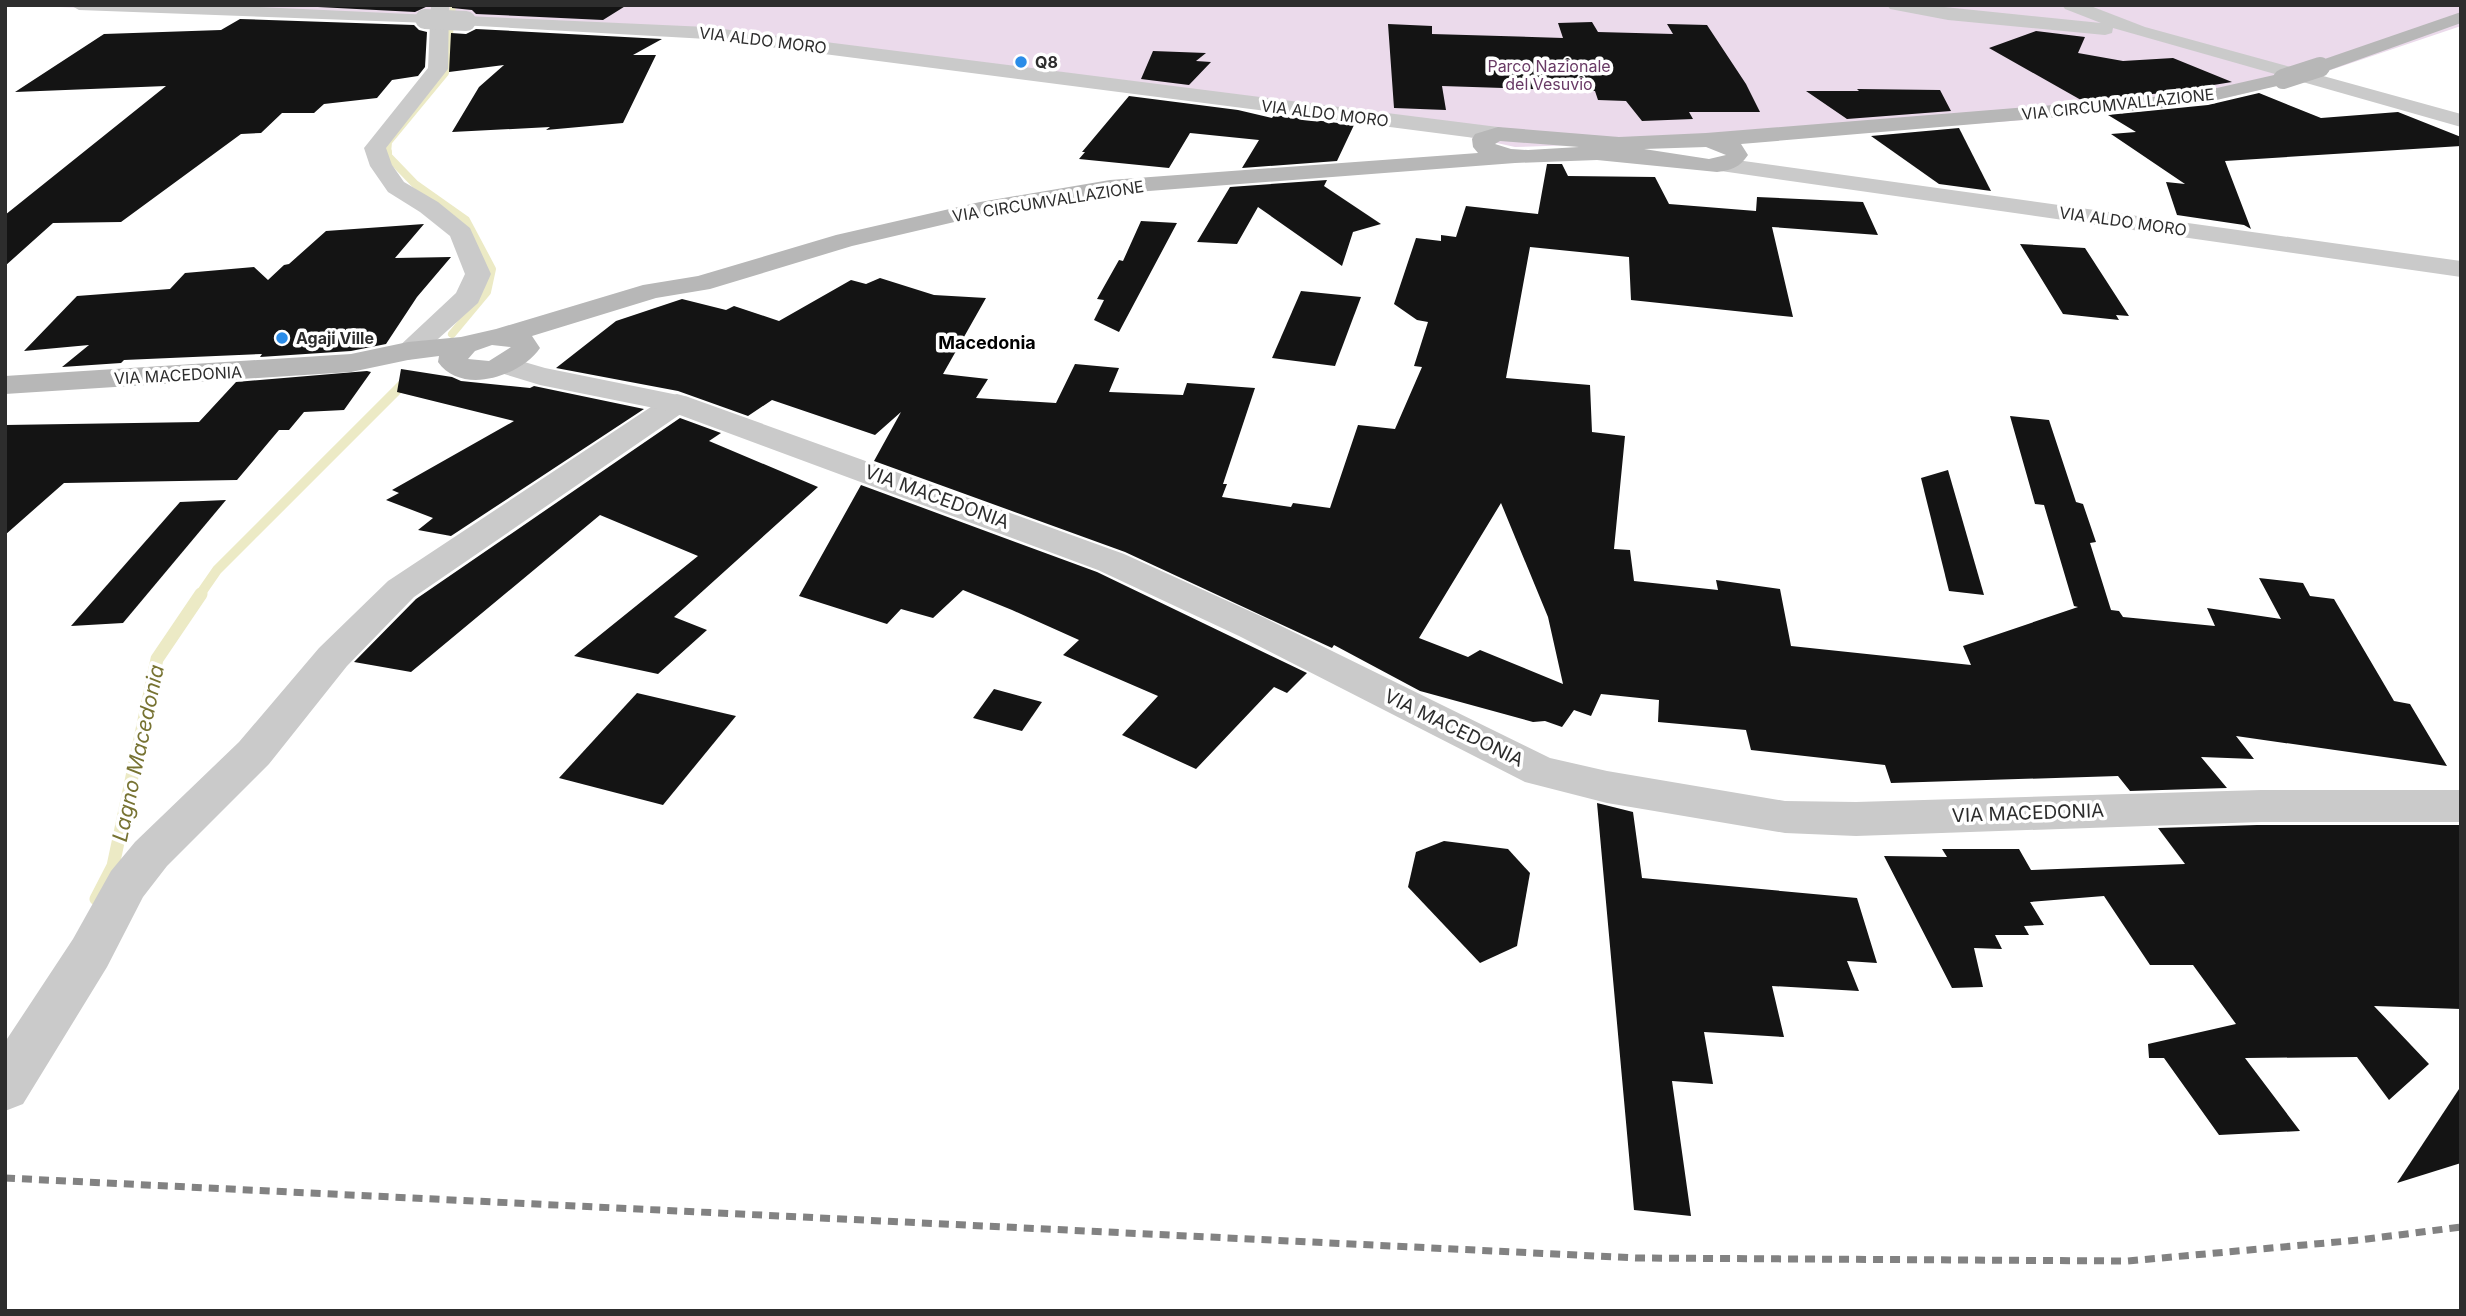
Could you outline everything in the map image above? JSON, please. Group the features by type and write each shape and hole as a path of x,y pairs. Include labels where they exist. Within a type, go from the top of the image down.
{"main road":[{"name":"VIA CIRCUMVALLAZIONE","path":"1446,162 1488,141 1619,144 1706,140 2164,102 2208,96 2283,79 2461,17"},
{"name":"VIA CIRCUMVALLAZIONE","path":"462,356 510,350 666,298 701,283 845,240 980,209 1110,187 1570,153 1731,156 1763,136"},
{"path":"1706,140 1731,156"},
{"path":"1488,141 1494,153 1511,157"},
{"name":"VIA MACEDONIA","path":"5,385 351,363 408,351 462,356"},
{"name":"VIA MACEDONIA","path":"351,363 386,367 462,356"}],"street":[{"name":"VIA ALDO MORO","path":"79,5 432,12 466,21 707,33 1442,128 1488,141"},
{"path":"1896,5 1948,15 2138,31"},
{"path":"2071,5 2138,31 2461,121"},
{"path":"408,351 468,297 478,274 461,233 429,207 396,187 381,166 375,148 438,69 432,12"},
{"name":"VIA ALDO MORO","path":"1731,156 1784,174 2461,269"},
{"name":"VIA MACEDONIA","path":"510,350 540,376 677,404 1111,562 1252,627 1540,771 1607,788 1785,817 1856,819 2261,806 2461,806"},
{"path":"5,1087 90,953 127,884 151,854 254,753 333,657 401,589 677,404"}],"green space":[{"name":"Parco Nazionale del Vesuvio","path":"7,5 2461,5 2461,26 2307,78 2229,97 2063,117 1779,138 1515,147 1429,128 712,36 532,25"}],"building":[{"path":"279,5 428,5 428,6 415,12"},
{"path":"452,5 627,5 603,20 476,14 472,10 452,8"},
{"path":"240,19 414,25 427,32 425,67 418,76 392,80 377,98 324,104 314,113 282,113 261,133 241,134 121,222 53,223 5,266 5,215 166,86 15,92 104,34 221,30"},
{"path":"1592,22 1598,32 1673,34 1667,24 1707,25 1746,84 1760,112 1689,112 1693,119 1642,121 1626,101 1598,100 1595,91 1442,86 1446,110 1394,108 1388,24 1432,26 1432,34 1563,38 1558,23"},
{"path":"476,29 662,39 633,55 656,55 623,123 546,130 550,127 452,132 479,87 504,65 449,72 451,33 466,34"},
{"path":"2036,31 2085,37 2078,53 2123,61 2173,58 2232,82 2164,93 2081,100 1989,48"},
{"path":"1153,51 1206,53 1196,61 1211,62 1189,85 1141,79"},
{"path":"1857,89 1940,90 1951,111 1847,119 1806,91 1859,91"},
{"path":"2259,93 2321,118 2398,112 2461,137 2461,146 2225,161 2251,229 2244,225 2177,215 2166,182 2185,184 2111,134 2136,132 2108,115 2208,105"},
{"path":"1129,96 1238,110 1272,118 1274,115 1354,125 1337,161 1242,168 1259,140 1190,133 1169,168 1079,159"},
{"path":"1959,128 1991,191 1939,184 1871,136"},
{"path":"1547,164 1562,164 1568,176 1655,177 1669,204 1756,211 1757,197 1863,202 1878,235 1772,227 1793,317 1631,300 1629,257 1530,247 1506,378 1590,385 1592,432 1625,436 1614,549 1630,550 1634,581 1718,590 1716,580 1780,589 1791,646 1971,665 1963,646 2078,607 2074,606 2044,505 2035,504 2010,416 2049,420 2076,502 2083,504 2096,542 2090,543 2111,610 2119,611 2123,617 2215,626 2207,608 2281,619 2259,578 2303,583 2310,596 2334,599 2394,701 2410,704 2447,766 2236,736 2254,759 2201,757 2227,788 2130,791 2118,776 1891,783 1885,765 1751,750 1746,730 1658,722 1659,700 1601,694 1591,716 1574,710 1562,727 1545,721 1533,722 1420,691 1334,645 1332,648 1125,552 874,461 901,412 875,435 772,400 748,416 678,391 556,368 616,321 682,299 726,310 734,306 779,321 851,280 866,284 880,278 934,295 986,298 943,374 988,379 976,398 1056,403 1075,364 1119,368 1109,392 1183,395 1187,383 1255,388 1223,484 1227,484 1222,497 1291,507 1293,503 1330,508 1358,425 1395,429 1422,367 1414,366 1428,322 1417,320 1394,304 1416,238 1441,241 1441,235 1456,237 1466,206 1538,214","holes":["1501,503 1548,617 1563,684 1480,650 1468,657 1419,638"]},
{"path":"1327,180 1324,186 1381,224 1353,232 1342,266 1258,207 1237,244 1197,242 1230,187"},
{"path":"1141,221 1177,223 1119,332 1094,320 1104,300 1097,299 1119,260 1123,261"},
{"path":"424,224 395,258 451,257 417,297 386,344 351,351 260,357 262,354 124,360 121,363 62,367 89,345 24,351 77,296 170,289 185,273 254,267 268,280 326,231"},
{"path":"2020,244 2085,248 2129,316 2116,315 2119,320 2063,314"},
{"path":"1301,291 1361,297 1335,366 1272,358"},
{"path":"401,369 452,377 461,381 530,388 534,386 644,409 451,536 418,530 433,518 386,500 399,493 392,490 514,421 397,392"},
{"path":"371,372 344,410 304,412 289,430 279,430 237,480 64,483 5,535 5,425 199,422 236,382"},
{"path":"680,418 721,433 709,441 818,487 674,617 707,630 658,674 574,656 698,556 600,515 411,672 354,662 416,599"},
{"path":"1948,470 1984,595 1949,591 1921,478"},
{"path":"861,485 1097,572 1307,673 1287,693 1274,687 1196,769 1122,735 1158,696 1063,655 1079,640 1012,610 963,590 933,618 901,609 887,624 799,596"},
{"path":"226,500 123,623 71,626 180,502"},
{"path":"994,689 1042,702 1022,731 973,718"},
{"path":"637,693 736,716 663,805 559,778"},
{"path":"1597,803 1633,812 1642,878 1857,898 1877,963 1847,961 1859,991 1772,986 1784,1037 1704,1032 1713,1084 1672,1081 1691,1216 1634,1210"},
{"path":"2461,825 2461,1009 2374,1006 2429,1064 2389,1100 2357,1057 2245,1058 2300,1131 2219,1135 2164,1058 2149,1058 2148,1044 2236,1024 2193,965 2150,965 2104,896 2030,902 2044,925 2024,926 2029,935 1995,935 2002,949 1974,948 1983,987 1952,988 1884,856 1947,857 1942,849 2019,849 2031,870 2185,864 2158,828"},
{"path":"1444,841 1508,849 1530,873 1517,946 1480,963 1408,887 1416,852"},
{"path":"2461,1086 2461,1163 2397,1183"}],"waterway":[{"path":"388,153 389,142 446,73 453,5"},
{"path":"388,153 415,184 466,220 492,269 487,292 452,334"},
{"name":"Lagno Macedonia","path":"199,596 217,570 405,382"},
{"name":"Lagno Macedonia","path":"96,899 113,866 157,659 201,594"}],"railway":[{"path":"5,1178 1637,1258 2128,1261 2359,1240 2461,1227"}],"place":[{"name":"Q8","path":"1021,62"},
{"name":"Agaji Ville","path":"282,338"}],"district":[{"name":"Macedonia","path":"987,342"}]}
